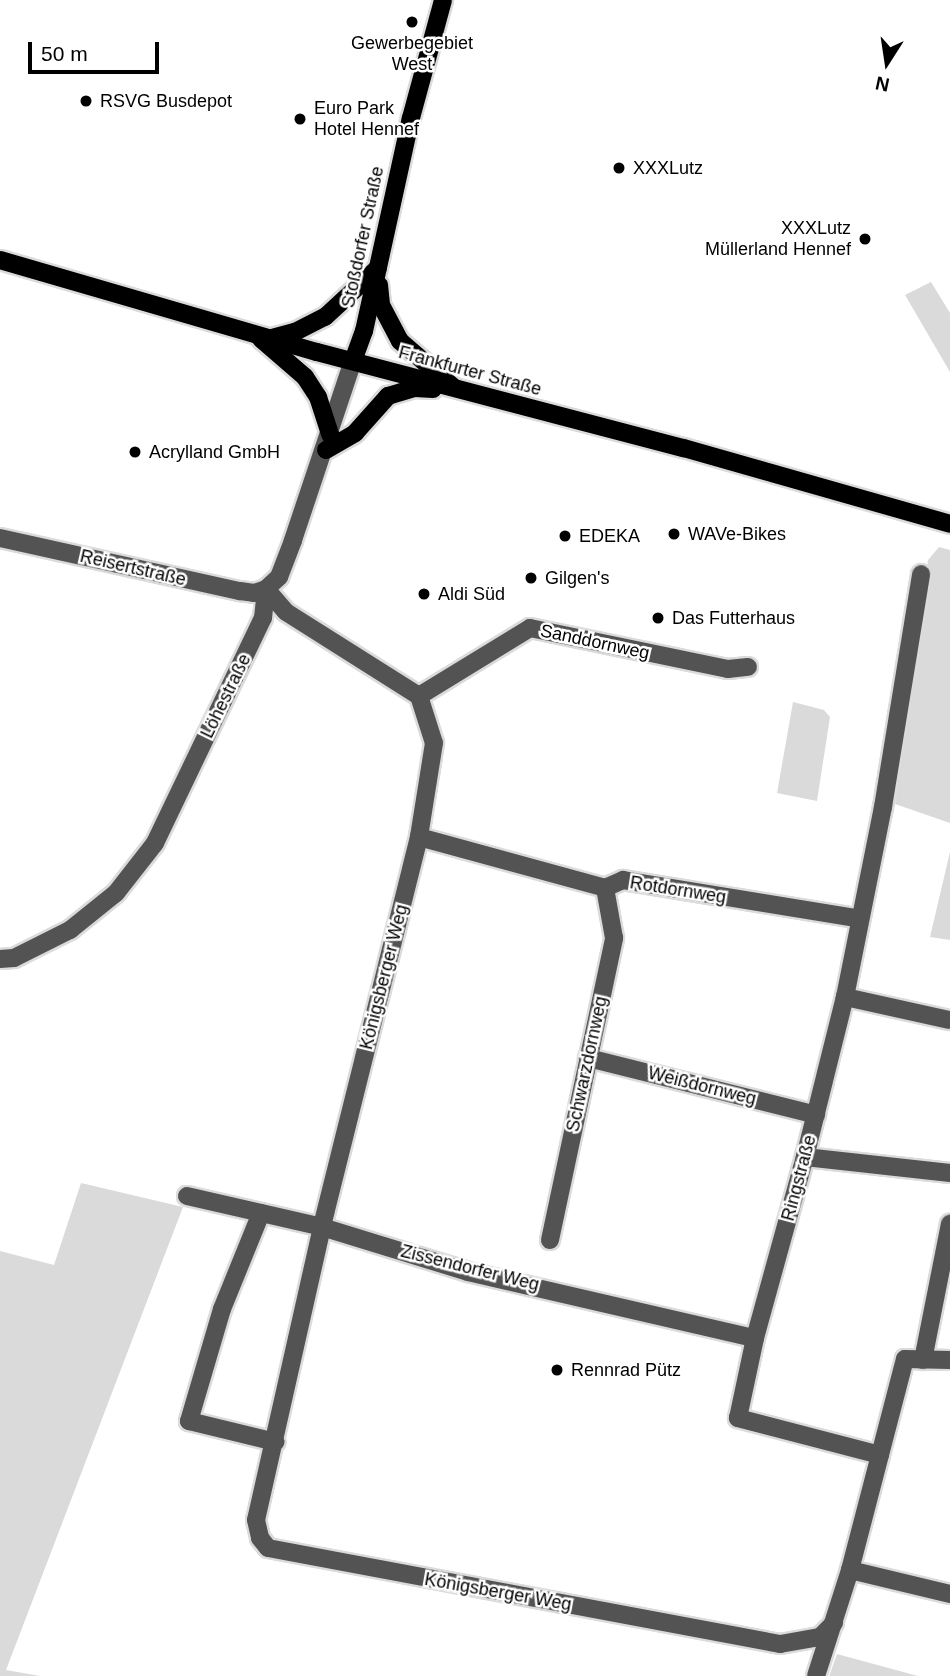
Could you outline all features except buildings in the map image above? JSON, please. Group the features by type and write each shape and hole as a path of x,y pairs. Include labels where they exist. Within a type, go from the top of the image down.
{"main road":[{"name":"Stoßdorfer Straße","path":"353,361 364,331 411,118 443,0"},
{"name":"Frankfurter Straße","path":"0,260 457,390 673,445 950,524"},
{"path":"270,338 295,332 325,317 378,268"},
{"path":"378,268 381,305 400,341 457,390"},
{"path":"252,333 305,377 318,397 328,442 355,433 388,396 415,388 457,390"}],"street":[{"name":"Löhestraße","path":"0,959 13,958 70,930 116,893 155,844 263,618 266,589 279,577 328,442 353,361"},
{"name":"Reisertstraße","path":"0,538 240,591 254,593 266,589"},
{"name":"Ringstraße","path":"880,1455 738,1418 755,1338 806,1157 845,997 883,807 921,574"},
{"path":"266,589 286,612 419,696"},
{"name":"Sanddornweg","path":"419,696 530,628 728,670 748,667"},
{"name":"Königsberger Weg","path":"419,696 433,743 419,837 323,1227 276,1442 256,1520 261,1538 268,1548 283,1553 780,1644 820,1637 834,1623"},
{"name":"Rotdornweg","path":"419,837 605,888 623,880 860,919"},
{"name":"Schwarzdornweg","path":"550,1240 614,938 605,888"},
{"path":"845,997 950,1020"},
{"name":"Weißdornweg","path":"588,1058 816,1115"},
{"path":"806,1157 950,1173"},
{"name":"Zissendorfer Weg","path":"187,1196 323,1227 468,1272 755,1338"},
{"path":"261,1213 222,1309 189,1421 276,1442"},
{"path":"923,1360 950,1224"},
{"path":"816,1676 850,1570 905,1359 950,1360"},
{"path":"850,1570 950,1594"}],"shaded area":[{"path":"931,282 950,313 950,372 905,295"},
{"path":"939,547 950,550 950,823 895,804 928,560"},
{"path":"793,702 824,710 830,717 817,801 777,793"},
{"path":"950,852 950,940 930,937"},
{"path":"81,1183 183,1207 6,1670 40,1676 0,1676 0,1251 54,1265"},
{"path":"837,1654 918,1676 829,1676"}],"place":[{"name":"Gewerbegebiet West","path":"412,22"},
{"name":"RSVG Busdepot","path":"86,101"},
{"name":"Euro Park Hotel Hennef","path":"300,119"},
{"name":"XXXLutz","path":"619,168"},
{"name":"XXXLutz Müllerland Hennef","path":"865,239"},
{"name":"Acrylland GmbH","path":"135,452"},
{"name":"WAVe-Bikes","path":"674,534"},
{"name":"EDEKA","path":"565,536"},
{"name":"Gilgen's","path":"531,578"},
{"name":"Aldi Süd","path":"424,594"},
{"name":"Das Futterhaus","path":"658,618"},
{"name":"Rennrad Pütz","path":"557,1370"}]}
